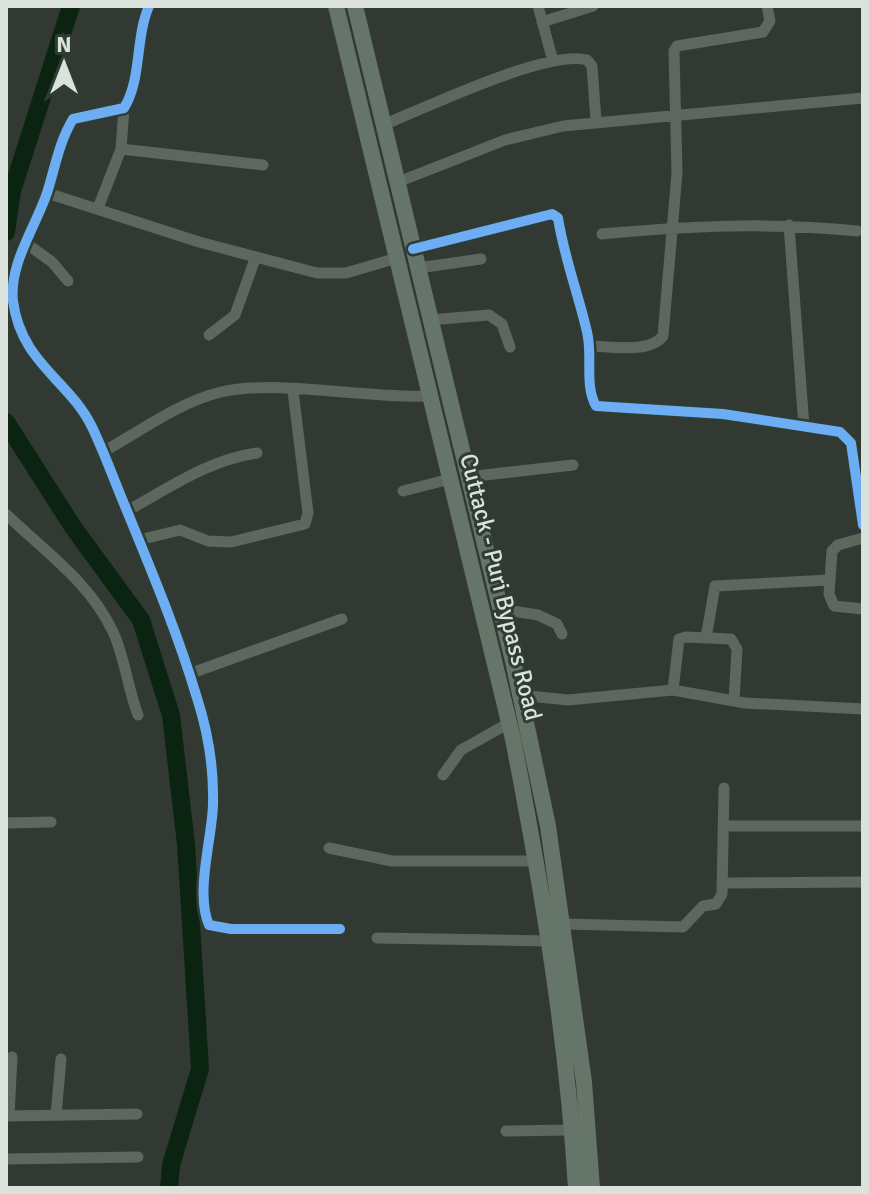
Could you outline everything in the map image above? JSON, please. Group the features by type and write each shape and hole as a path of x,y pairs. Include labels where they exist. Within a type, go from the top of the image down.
{"highway":[{"name":"Cuttack - Puri Bypass Road","path":"336,6 509,723 537,861 549,941 576,1188"},
{"name":"Cuttack - Puri Bypass Road","path":"355,6 520,695 564,924 584,1082 592,1188"}],"street":[{"path":"98,208 121,149 124,108 131,92 139,40 149,6"},
{"path":"538,6 553,61"},
{"path":"542,22 593,6"},
{"path":"589,346 645,346 659,341 665,328 677,114 674,51 677,46 763,32 770,21 767,6"},
{"path":"383,125 508,75 553,61 582,58 592,66 596,121"},
{"path":"398,182 528,132 596,121 863,98"},
{"path":"124,108 73,119 64,135 47,193 12,284 17,322 49,376 92,426 189,674 207,734 213,774 206,874 205,916 209,925 231,929 340,929"},
{"path":"121,149 263,165"},
{"path":"47,193 255,259 332,275 397,258"},
{"path":"413,249 552,214 558,218 570,282 589,346 591,393 596,406 723,414 847,437 863,525"},
{"path":"789,225 804,427"},
{"path":"602,234 673,227 789,225 857,231"},
{"path":"27,244 52,262 68,281"},
{"path":"209,335 228,324 235,315 255,259"},
{"path":"418,268 481,259"},
{"path":"430,320 489,315 502,324 510,347"},
{"path":"101,453 199,399 237,390 369,397 429,396"},
{"path":"139,540 180,530 220,543 305,524 308,513 293,391"},
{"path":"127,511 206,467 257,453"},
{"path":"467,477 573,465"},
{"path":"403,491 450,479"},
{"path":"6,514 80,581 96,602 118,644 124,676 138,715"},
{"path":"863,538 838,545 832,551 829,580 829,594 834,606 863,609"},
{"path":"706,638 715,586 829,580"},
{"path":"500,609 538,615 557,624 562,634"},
{"path":"189,674 342,619"},
{"path":"673,690 679,639 731,639 736,645 734,701"},
{"path":"520,695 568,700 673,690 734,701 863,709"},
{"path":"443,775 461,750 509,723"},
{"path":"564,924 683,927 703,906 720,900 724,788"},
{"path":"6,823 51,822"},
{"path":"723,826 863,826"},
{"path":"329,848 392,861 537,861"},
{"path":"722,883 863,882"},
{"path":"377,938 549,941"},
{"path":"12,1057 7,1116 137,1114"},
{"path":"56,1115 61,1059"},
{"path":"506,1131 571,1130"},
{"path":"6,1159 138,1157"}],"waterway":[{"path":"6,232 12,191 71,6"},
{"path":"6,422 73,527 141,620 171,715 186,844 200,1069 171,1165 169,1188"}],"cycle path":[{"path":"149,6 134,84 124,108 73,119 68,128 47,193 19,260 13,301 25,340 35,356 71,396 92,427 190,674 210,751 213,805 204,882 205,912 209,925 231,929 340,929"},
{"path":"413,249 552,214 558,218 587,332 590,389 596,406 723,414 840,432 851,443 863,525"}]}
